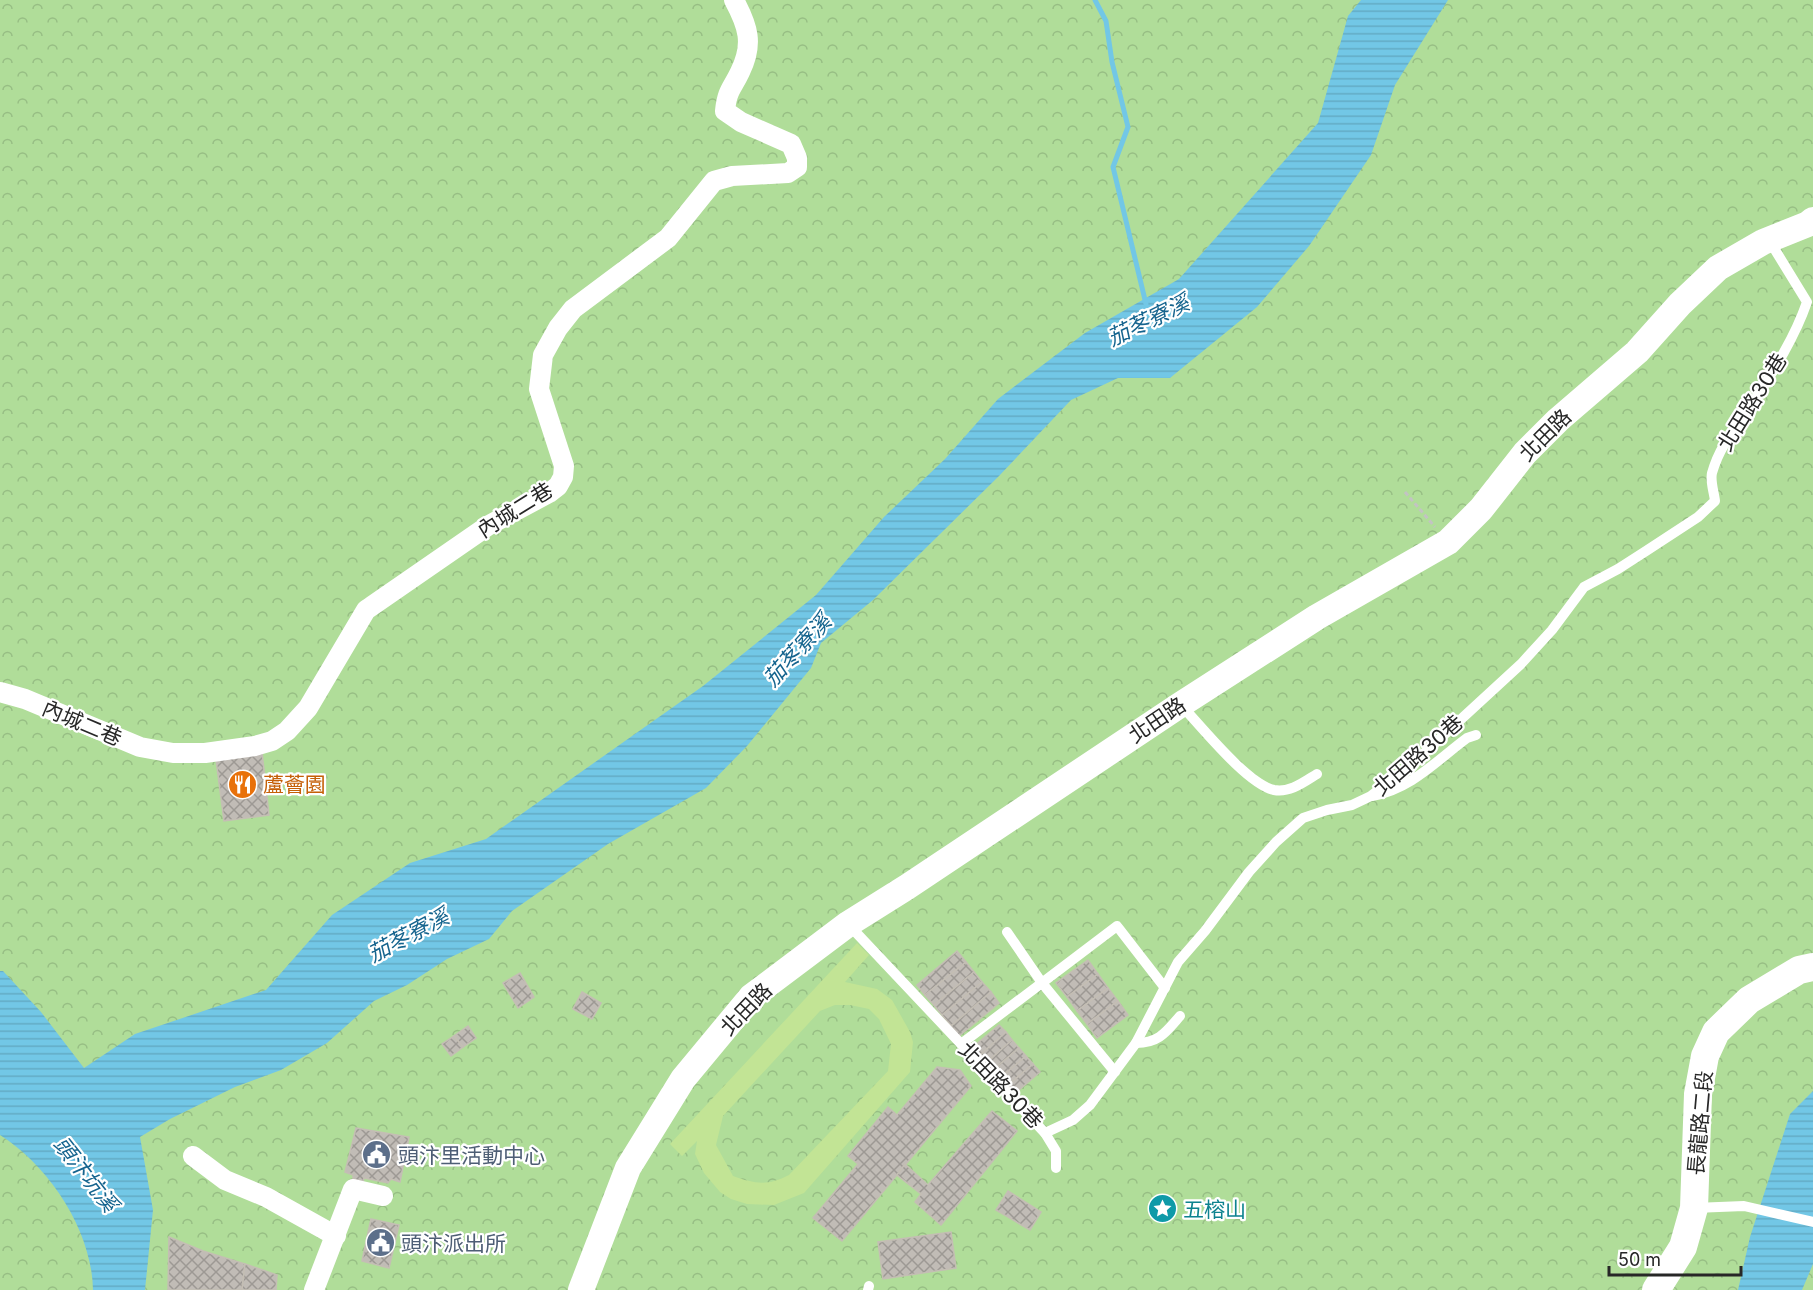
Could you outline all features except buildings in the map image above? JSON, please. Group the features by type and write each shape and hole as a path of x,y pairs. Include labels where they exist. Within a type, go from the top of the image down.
{"main road":[{"name":"長龍路二段","path":"1656,1290 1683,1247 1694,1208 1698,1094 1706,1056 1716,1032 1749,1000 1799,970 1813,967"}],"street":[{"name":"內城二巷","path":"0,692 25,699 140,747 173,753 205,753 255,746 272,741 287,731 308,708 366,610 489,525 558,486 563,477 564,466 539,389 543,355 558,328 573,309 668,238 714,182 732,176 788,173 797,167 798,158 791,144 741,122 725,111 727,94 749,52 747,24 734,0"},
{"name":"北田路","path":"581,1290 628,1168 683,1079 751,997 848,924 1180,705 1317,617 1448,542 1481,509 1525,453 1558,420 1637,352 1680,304 1718,268 1769,239 1813,220"},
{"path":"193,1156 225,1180 266,1197 336,1236"},
{"path":"314,1290 353,1189 383,1196"}],"lane":[{"name":"北田路30巷","path":"848,924 1045,1133 1073,1120 1090,1105 1136,1043 1178,962 1205,931 1249,872 1276,842 1303,818 1352,805 1371,796 1421,756 1521,664 1584,587 1618,570 1698,517 1715,501 1712,476 1720,452 1733,428 1753,402 1810,301 1769,239"},
{"path":"1180,705 1228,756 1258,783 1275,790 1295,788 1317,774"},
{"path":"1371,796 1387,793 1407,785 1467,738 1476,735"},
{"path":"961,1044 1117,926 1165,988"},
{"path":"1007,932 1042,983 1115,1072"},
{"path":"1136,1043 1150,1043 1165,1034 1180,1016"},
{"path":"1045,1133 1056,1151 1056,1168"},
{"path":"1694,1208 1744,1206 1813,1222"}],"path":[{"path":"1405,492 1448,542"}],"green space":[{"path":"0,0 1813,0 1813,1290 0,1290"},
{"path":"857,943 869,955 845,982 877,989 892,1000 913,1042 910,1072 804,1193 774,1205 747,1204 731,1199 720,1192 704,1173 695,1154 697,1141 682,1156 670,1144","holes":["835,1005 869,1009 879,1019 891,1044 888,1071 789,1175 761,1183 733,1176 716,1145 723,1116 820,1011"]}],"water":[{"path":"1361,0 1448,0 1395,85 1371,155 1309,246 1257,307 1170,378 1118,378 1071,400 999,476 873,600 821,643 811,668 747,746 706,788 608,844 512,911 489,939 447,959 407,985 374,1001 327,1043 281,1070 235,1087 170,1119 140,1137 153,1210 145,1290 93,1290 91,1267 85,1245 64,1202 35,1164 0,1135 0,971 3,971 41,1012 84,1068 135,1034 266,990 332,915 410,863 486,839 703,686 816,595 884,517 945,459 998,399 1085,333 1179,279 1318,123 1348,16"},
{"path":"1813,1091 1813,1264 1802,1290 1738,1290 1750,1237 1790,1114"}],"waterway":[{"name":"茄苳寮溪","path":"1095,0 1106,21 1112,62 1128,127 1113,167 1146,304"}],"place":[{"name":"蘆薈園","path":"242,784"},
{"name":"頭汴里活動中心","path":"377,1155"},
{"name":"五榕山","path":"1162,1209"},
{"name":"頭汴派出所","path":"380,1243"}],"water label":[{"name":"頭汴坑溪","path":"86,1174"}]}
